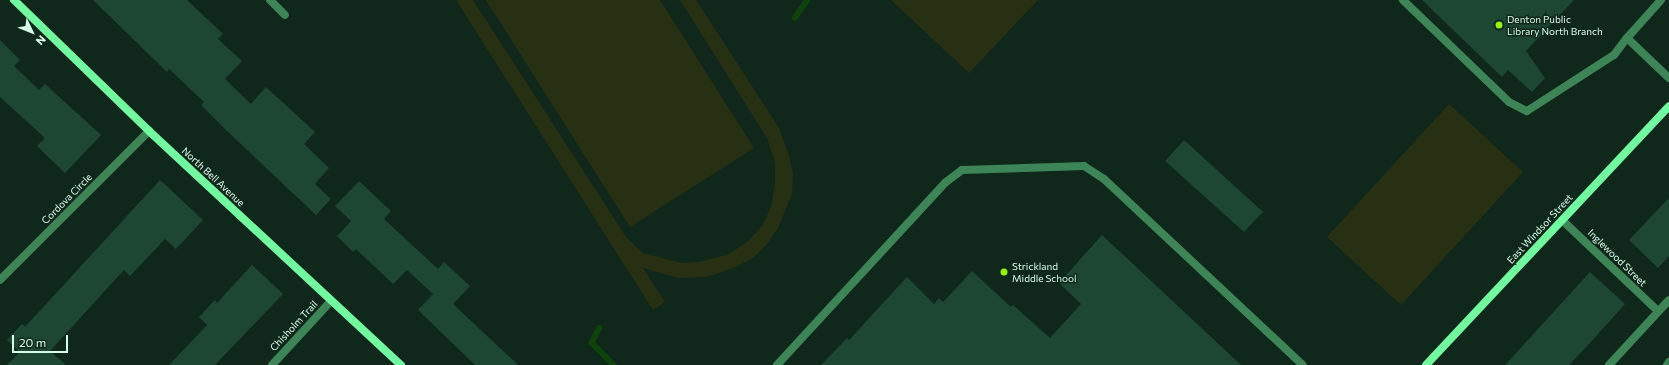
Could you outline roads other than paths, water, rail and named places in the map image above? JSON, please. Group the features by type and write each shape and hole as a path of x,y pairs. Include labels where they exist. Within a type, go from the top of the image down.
{"street":[{"name":"North Bell Avenue","path":"14,0 149,131 401,365"},
{"path":"270,0 285,15"},
{"path":"1403,0 1509,102 1527,111 1614,55 1661,0"},
{"path":"1627,38 1669,78"},
{"name":"East Windsor Street","path":"1426,365 1669,106"},
{"name":"Cordova Circle","path":"0,280 149,131"},
{"path":"777,365 946,182 962,170 1084,166 1104,179 1303,365"},
{"name":"Inglewood Street","path":"1562,220 1658,312"},
{"path":"1609,365 1669,300"},
{"name":"Chisholm Trail","path":"272,365 331,301"}],"waterway":[{"path":"795,18 807,0"},
{"path":"600,328 592,343 614,365"}],"place":[{"name":"Denton Public Library North Branch","path":"1499,25"},
{"name":"Strickland Middle School","path":"1004,272"}]}
